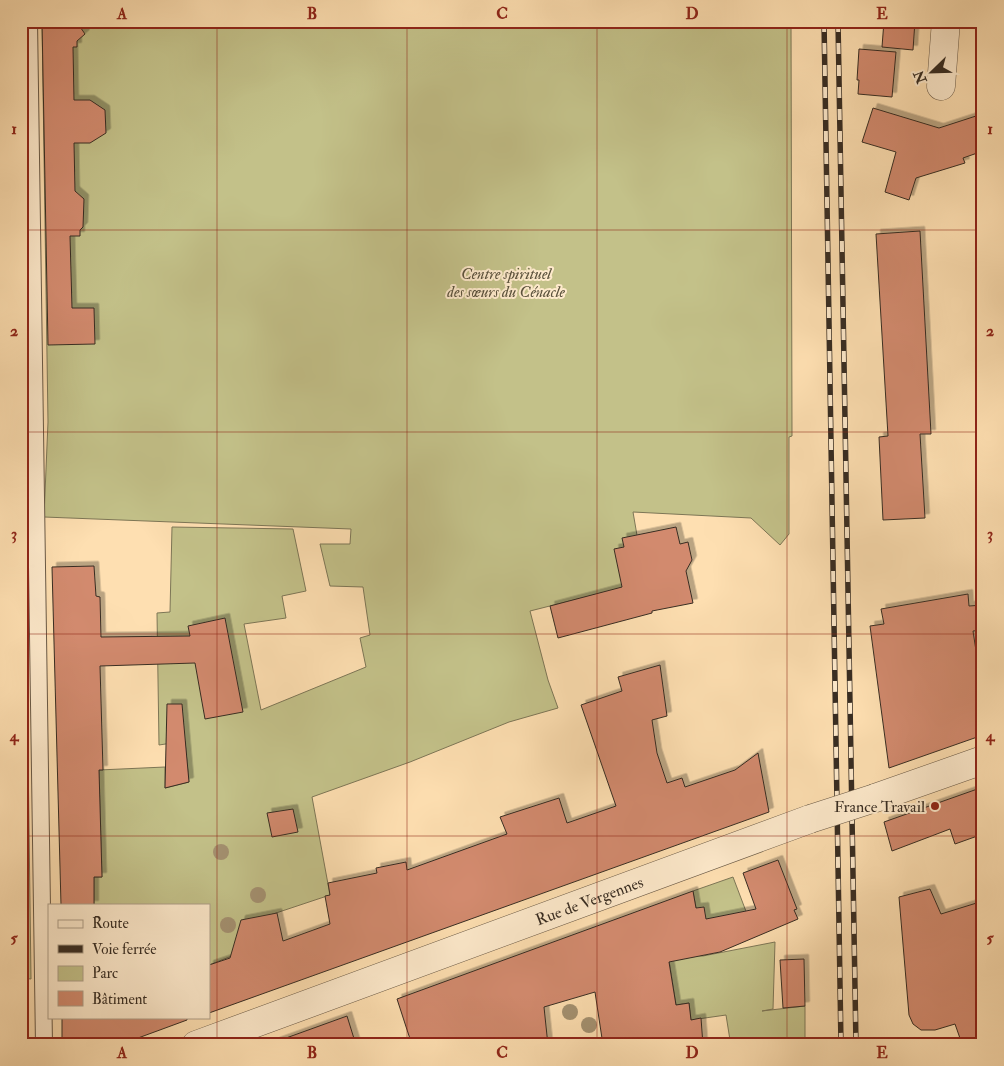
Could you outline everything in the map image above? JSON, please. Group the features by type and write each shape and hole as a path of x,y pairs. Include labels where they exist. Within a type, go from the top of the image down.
{"street":[{"path":"941,86 946,21"},
{"name":"Rue de Vergennes","path":"196,1045 810,819 983,760"}],"lane":[{"path":"29,21 44,1045"}],"green space":[{"name":"Centre spirituel des sœurs du Cénacle","path":"42,21 791,21 792,436 789,437 789,534 780,545 751,518 633,512 645,582 530,611 548,680 558,708 509,722 410,762 312,797 330,895 270,915 275,939 210,965 210,904 94,904 94,877 102,877 99,770 165,767 165,788 189,782 185,741 159,745 157,613 170,612 172,527 293,529 306,591 282,596 286,618 244,624 261,710 366,667 360,638 370,635 363,587 330,586 320,544 350,544 351,529 44,517 48,422"},
{"path":"21,220 31,979 21,978"},
{"path":"733,877 747,914 706,921 696,908 693,891"},
{"path":"775,942 773,1009 762,1011 805,1006 805,1045 739,1045 739,1041 730,1040 726,1015 691,1020 689,1003 676,1005 668,954 703,956"}],"building":[{"path":"42,21 76,21 85,34 77,41 77,47 73,47 74,100 90,100 105,110 106,133 90,143 74,143 75,191 84,199 83,227 80,230 80,236 70,236 72,308 94,308 95,344 48,345"},
{"path":"884,21 915,21 913,50 882,47"},
{"path":"859,49 896,52 892,97 858,94"},
{"path":"873,108 939,128 976,116 983,138 983,151 963,158 965,163 916,178 909,200 885,192 896,152 862,142"},
{"path":"920,231 931,434 920,434 925,518 883,520 879,437 888,436 876,234"},
{"path":"676,527 680,544 688,542 692,560 686,571 693,603 652,611 652,613 558,638 550,606 622,587 614,549 624,547 622,538"},
{"path":"94,566 96,596 100,597 101,637 190,636 188,626 225,618 243,712 205,719 195,663 100,666 103,770 99,770 102,877 94,877 94,904 61,904 52,567"},
{"path":"968,594 969,606 983,605 983,630 973,631 983,697 983,735 889,768 870,626 884,624 881,609"},
{"path":"660,665 667,716 652,720 657,753 667,783 682,778 685,787 735,770 758,753 769,812 210,1013 210,965 230,958 241,920 277,913 283,941 330,924 325,896 330,895 328,883 377,873 376,868 406,862 407,870 507,834 500,817 559,798 567,823 616,806 581,705 622,691 618,677"},
{"path":"167,704 182,704 189,782 165,788"},
{"path":"983,787 983,834 955,844 950,829 892,851 884,822"},
{"path":"293,809 298,832 272,837 267,813"},
{"path":"778,860 797,909 794,910 798,919 720,952 669,962 676,1005 689,1003 691,1020 701,1018 703,1045 603,1045 595,992 544,1007 548,1045 412,1045 397,999 693,891 696,908 704,907 706,919 756,909 743,873"},
{"path":"930,889 941,914 983,901 983,1039 962,1044 955,1024 935,1030 921,1030 913,1024 909,1015 899,897"},
{"path":"804,959 805,1006 783,1008 780,960"},
{"path":"347,1016 356,1045 276,1045 275,1042"},
{"path":"62,1018 187,1018 187,1020 119,1045 62,1045"}],"railway":[{"path":"824,21 841,1045"},
{"path":"838,21 856,1045"}],"place":[{"name":"France Travail","path":"935,806"}]}
